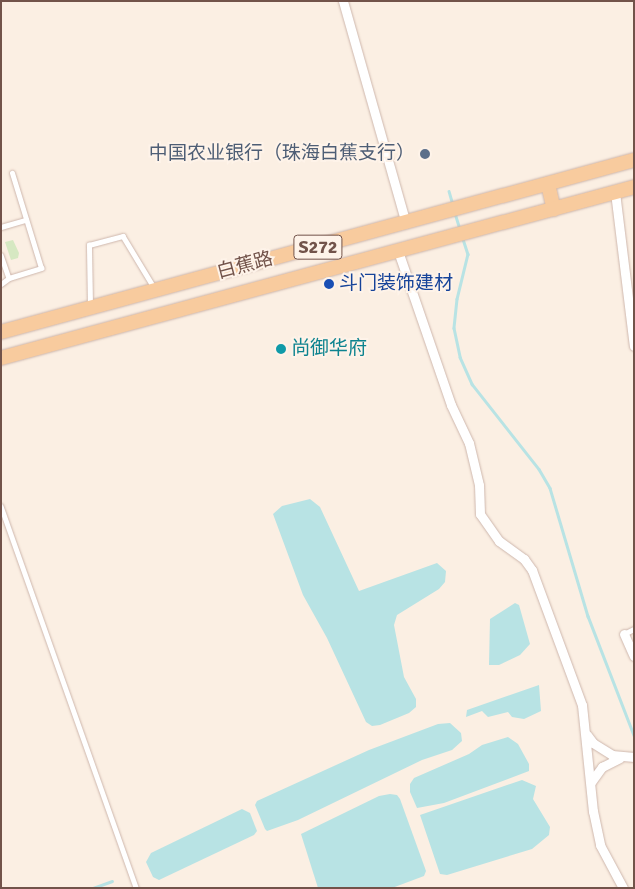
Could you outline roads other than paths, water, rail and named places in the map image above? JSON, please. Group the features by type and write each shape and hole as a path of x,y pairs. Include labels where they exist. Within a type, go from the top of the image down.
{"main road":[{"name":"白蕉路","path":"1,332 634,160"},
{"path":"548,184 554,209"},
{"name":"白蕉路","path":"1,358 634,187"}],"street":[{"path":"343,1 406,223"},
{"path":"615,192 630,286 634,346"},
{"path":"398,251 451,405 469,443 479,485 480,514 499,541 524,559 532,570 582,705 600,845 623,888"},
{"path":"624,634 634,656"},
{"path":"587,735 602,750 623,757 634,757"},
{"path":"591,784 602,767 623,757"}],"lane":[{"path":"1,284 9,278 41,268 12,173"},
{"path":"1,228 26,220"},
{"path":"90,308 89,245 123,236 156,290"},
{"path":"1,255 9,278"},
{"path":"1,506 136,888"},
{"path":"624,634 634,629"}],"water":[{"path":"310,499 320,507 359,591 437,563 446,571 445,582 439,589 397,615 394,625 404,677 416,699 416,707 409,713 380,725 372,726 366,722 327,638 303,595 273,514 282,506"},
{"path":"515,603 519,605 530,644 520,655 499,665 489,665 490,619"},
{"path":"539,685 541,711 524,719 512,717 508,712 488,717 482,711 466,717 467,710"},
{"path":"450,723 461,733 462,741 452,750 422,760 298,820 267,831 265,829 255,805 257,801 369,750 438,724"},
{"path":"508,737 518,744 529,764 529,771 444,803 417,808 410,792 410,784 414,778 469,754 482,745"},
{"path":"522,780 536,786 533,799 550,827 549,835 532,849 447,875 440,874 420,815"},
{"path":"397,795 400,799 426,871 424,876 392,888 318,888 301,834 379,796"},
{"path":"242,809 250,813 257,831 254,835 159,880 153,877 146,862 151,853"}],"waterway":[{"path":"449,191 453,205"},
{"path":"455,213 460,229"},
{"path":"463,239 468,254 457,299 454,328 460,357 472,384 539,469 550,488 588,616 634,735"},
{"path":"93,888 112,881"}],"place":[{"name":"中国农业银行（珠海白蕉支行）","path":"425,154"},
{"name":"斗门装饰建材","path":"329,284"},
{"name":"尚御华府","path":"281,349"}]}
